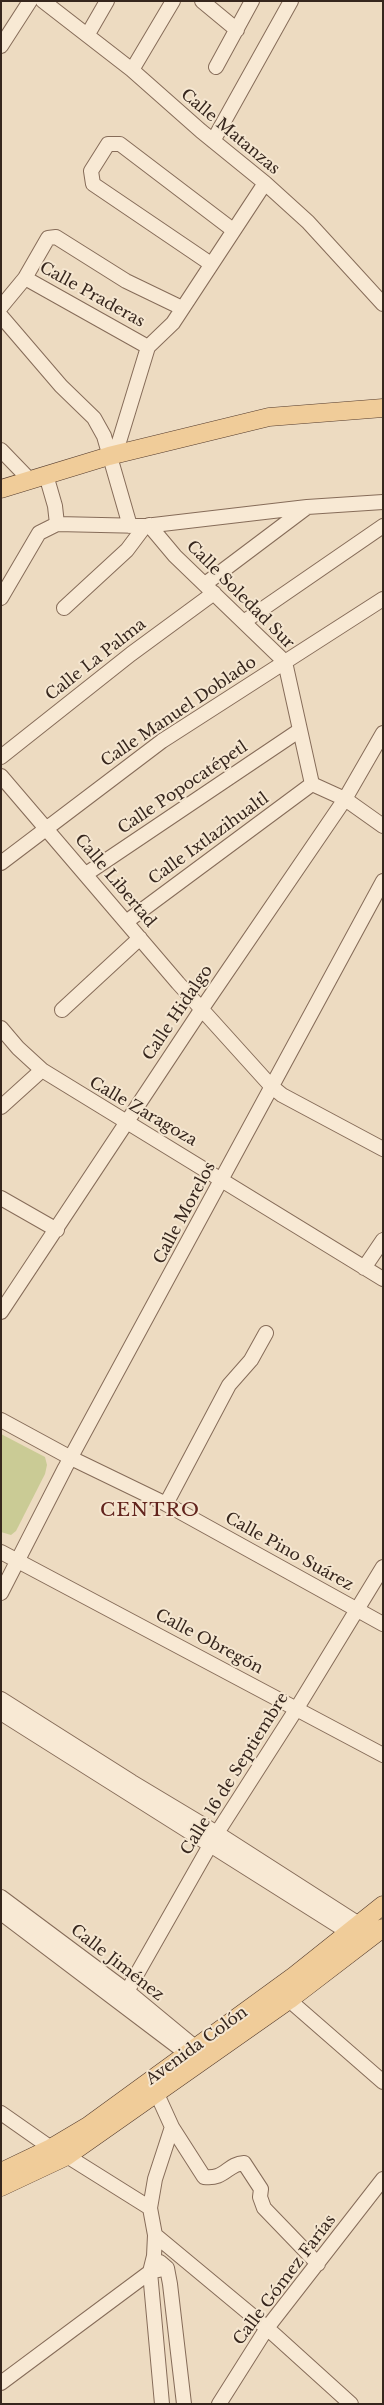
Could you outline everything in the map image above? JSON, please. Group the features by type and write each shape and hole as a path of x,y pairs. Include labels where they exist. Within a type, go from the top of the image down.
{"main road":[{"path":"1,490 37,477 112,455 269,417 383,408"},
{"name":"Avenida Colón","path":"198,2056 289,2000 366,1932 383,1905"},
{"name":"Avenida Colón","path":"1,2187 67,2156 151,2089 366,1932"},
{"name":"Avenida Colón","path":"1,2172 51,2148 151,2089"}],"street":[{"path":"1,46 30,1"},
{"name":"Calle Matanzas","path":"43,1 132,70 213,141 265,183 308,222 383,304"},
{"path":"88,34 107,1"},
{"path":"132,70 173,1"},
{"path":"202,1 237,30"},
{"path":"216,67 252,1"},
{"path":"213,141 291,1"},
{"path":"211,264 93,184 90,171 108,144 120,144 233,230"},
{"path":"148,346 173,323 265,183"},
{"path":"1,307 26,278 48,238 56,237 126,281 182,308"},
{"name":"Calle Praderas","path":"26,278 148,346 112,455"},
{"path":"1,316 61,386 94,418 112,455 130,526"},
{"path":"1,450 37,477 55,506 57,524"},
{"path":"1,598 39,533 57,524 147,525 307,507 383,502"},
{"name":"Calle La Palma","path":"1,757 131,654 307,507"},
{"path":"64,608 127,550 147,525"},
{"name":"Calle Soledad Sur","path":"147,525 175,556 245,621 285,662 314,785"},
{"path":"245,621 383,526"},
{"name":"Calle Manuel Doblado","path":"1,863 162,741 383,599"},
{"name":"Calle Popocatépetl","path":"86,874 300,730"},
{"name":"Calle Hidalgo","path":"1,1312 57,1230 383,733"},
{"name":"Calle Libertad","path":"1,776 178,982 203,1007 271,1086 282,1094 383,1149"},
{"path":"314,785 342,798 383,826"},
{"name":"Calle Ixtlazihualtl","path":"126,922 314,785"},
{"name":"Calle Morelos","path":"1,1593 71,1458 383,880"},
{"path":"62,1010 141,938"},
{"name":"Calle Zaragoza","path":"1,1028 18,1048 40,1068 383,1279"},
{"path":"1,1107 40,1068"},
{"path":"1,1198 57,1230"},
{"path":"364,1268 383,1240"},
{"path":"166,1504 229,1385 251,1360 266,1333"},
{"name":"Calle Pino Suárez","path":"1,1420 71,1458 166,1504 383,1624"},
{"name":"Calle Obregón","path":"1,1552 383,1755"},
{"name":"Calle 16 de Septiembre","path":"124,1997 217,1833 297,1708 383,1567"},
{"path":"1,1699 44,1733 130,1787 210,1845 366,1932"},
{"path":"1,1713 44,1733"},
{"path":"130,1787 217,1833 366,1932"},
{"name":"Calle Jiménez","path":"2,1905 124,1997 198,2056"},
{"path":"289,2000 383,2082"},
{"path":"151,2089 172,2127 204,2177 216,2178 238,2164 244,2163 248,2166 261,2190 260,2197 264,2208 318,2264"},
{"path":"1,2113 51,2148"},
{"path":"162,2404 150,2272 154,2256 155,2235 150,2208 155,2179 172,2127"},
{"path":"67,2156 150,2208"},
{"name":"Calle Gómez Farías","path":"218,2404 267,2328 383,2179"},
{"path":"155,2235 267,2328 351,2404"},
{"path":"154,2256 167,2268 184,2404"},
{"path":"1,2383 150,2272 167,2268"}],"green space":[{"path":"1,1434 45,1457 47,1465 45,1474 16,1531 11,1535 1,1532"}],"district":[{"name":"CENTRO","path":"150,1511"}]}
